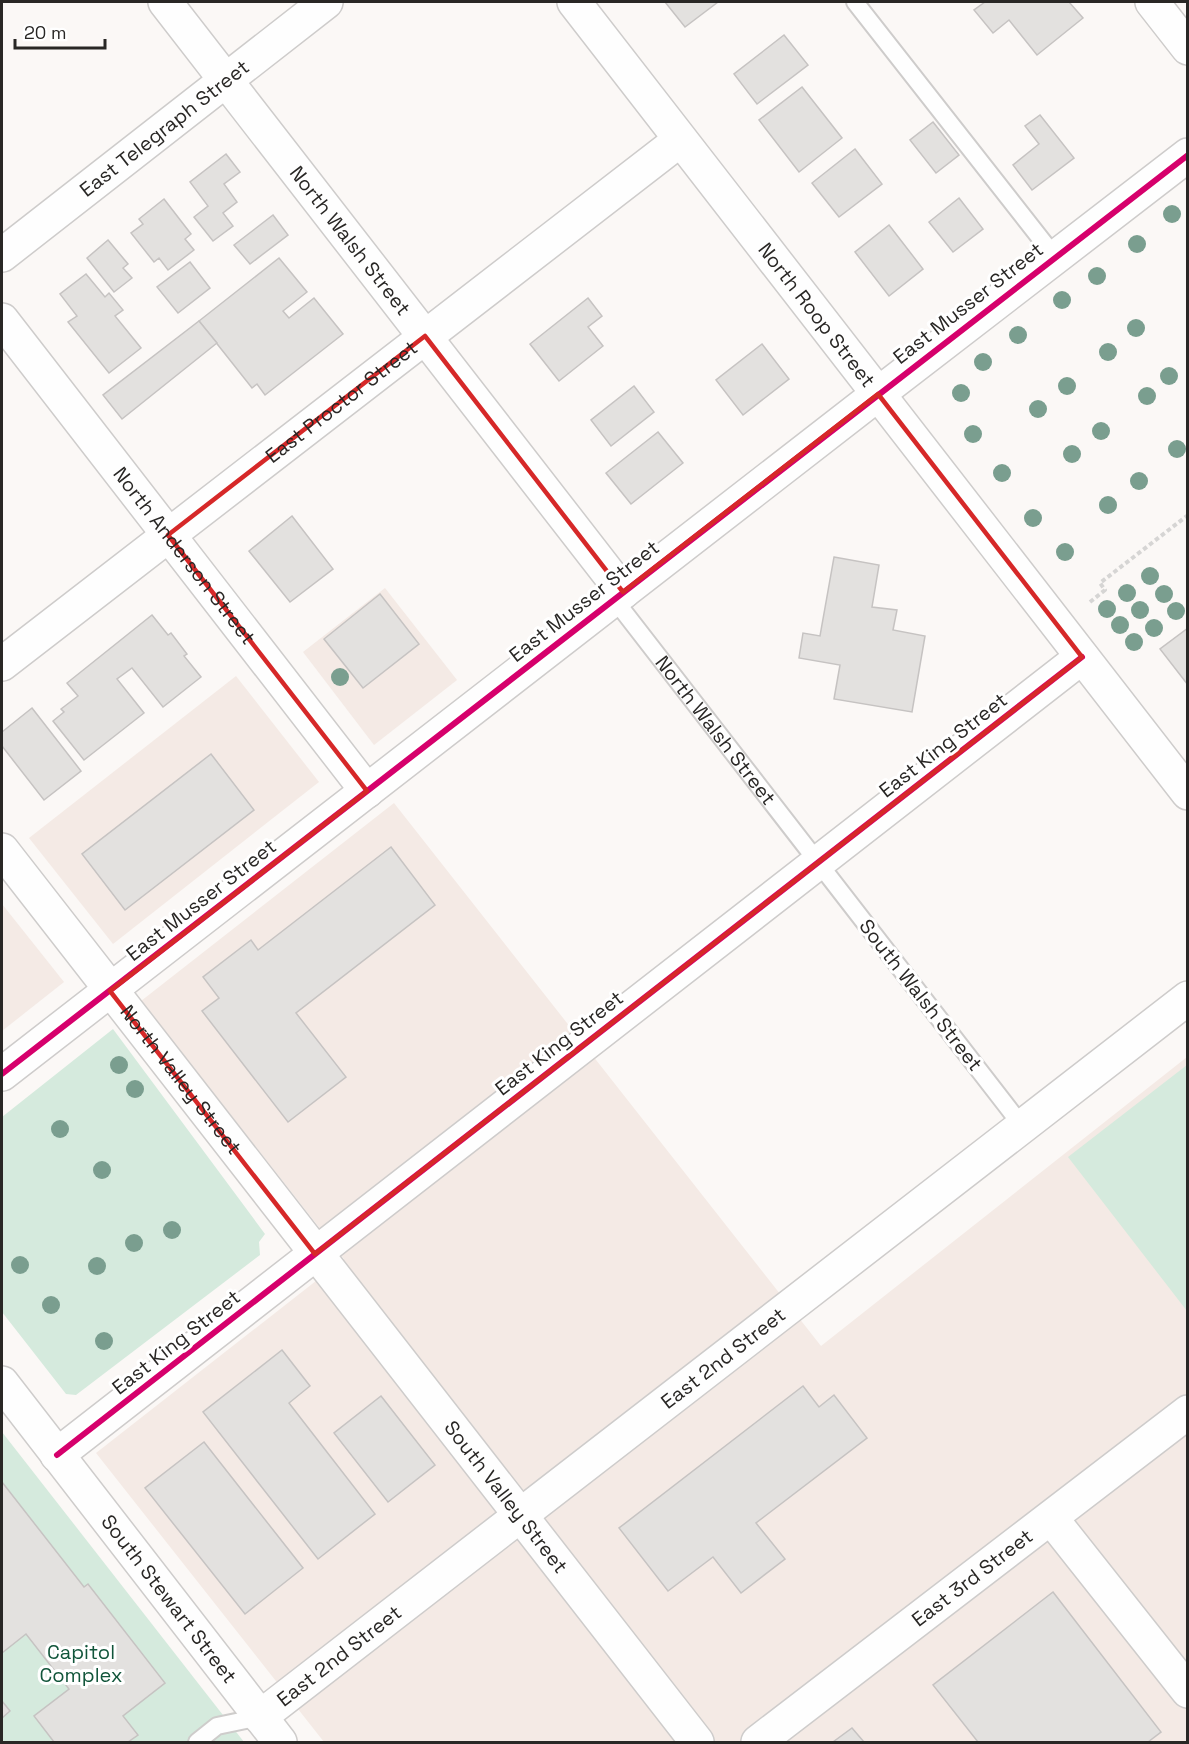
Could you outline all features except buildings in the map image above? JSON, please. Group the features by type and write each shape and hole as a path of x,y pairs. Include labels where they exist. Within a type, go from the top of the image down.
{"street":[{"name":"North Walsh Street","path":"165,2 424,336 618,596"},
{"name":"East Telegraph Street","path":"2,255 326,2"},
{"name":"North Roop Street","path":"574,2 1188,793"},
{"path":"1152,2 1188,48"},
{"name":"East Proctor Street","path":"2,664 680,140"},
{"name":"East Musser Street","path":"2,1074 1188,155"},
{"name":"North Anderson Street","path":"2,320 367,791"},
{"name":"East King Street","path":"57,1455 1082,657"},
{"name":"North Valley Street","path":"2,850 315,1254"},
{"name":"East 2nd Street","path":"260,1717 1188,998"},
{"name":"South Valley Street","path":"315,1254 697,1743"},
{"name":"South Stewart Street","path":"2,1383 280,1743"},
{"name":"East 3rd Street","path":"758,1743 1188,1412"},
{"path":"1051,1518 1188,1691"}],"lane":[{"path":"855,2 1055,257"},
{"name":"North Walsh Street","path":"618,596 818,863"},
{"name":"South Walsh Street","path":"818,863 1023,1127"},
{"path":"197,1743 217,1726 260,1717"}],"path":[{"path":"1090,603 1105,590 1100,583 1188,515"}],"highlighted area":[{"path":"425,336 623,592 878,394 1082,657 315,1254 110,991 367,791 168,535"}],"shaded area":[{"path":"385,588 457,680 374,745 303,652"},
{"path":"236,676 319,782 113,944 29,838"},
{"path":"394,803 821,1346 1187,1057 1187,1742 324,1742 96,1453 344,1259 141,1001"},
{"path":"2,904 64,982 2,1031"}],"green space":[{"path":"113,1029 265,1234 259,1242 260,1255 76,1395 66,1394 2,1312 2,1117"},
{"path":"1187,1065 1187,1311 1068,1157"},
{"name":"Capitol Complex","path":"2,1432 244,1742 2,1742"}],"cycle path":[{"path":"2,1074 1188,155"},
{"path":"57,1455 1082,657"}]}
